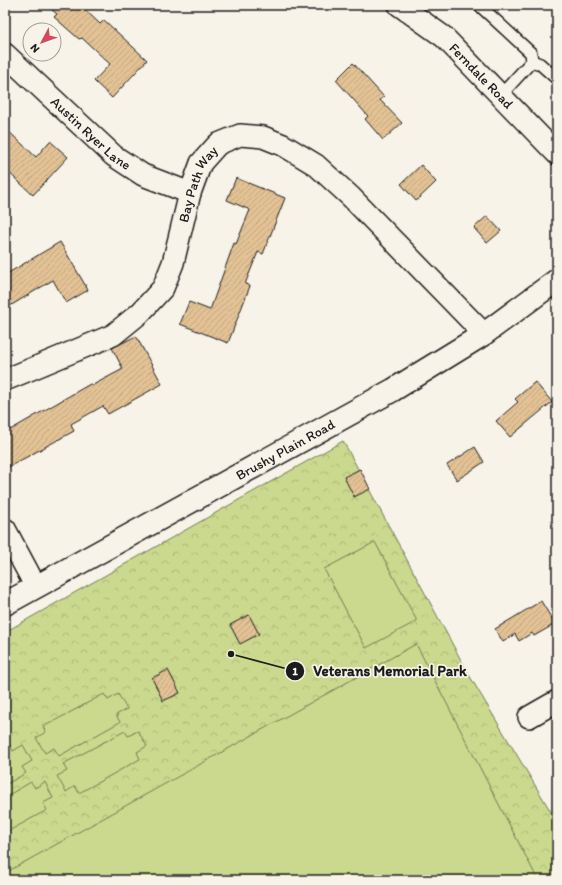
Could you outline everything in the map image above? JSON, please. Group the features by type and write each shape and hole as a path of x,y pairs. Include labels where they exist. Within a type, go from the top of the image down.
{"main road":[{"name":"Brushy Plain Road","path":"5,604 387,394 484,334 557,280"}],"street":[{"name":"Ferndale Road","path":"399,5 444,36 557,154"},
{"name":"Austin Ryer Lane","path":"5,54 114,156 144,175 190,193"},
{"name":"Bay Path Way","path":"5,380 113,335 140,313 163,288 173,263 190,193 201,163 218,144 240,134 262,137 283,145 316,165 351,197 484,334"},
{"path":"5,529 36,587"},
{"path":"529,717 557,701"}],"lane":[{"path":"479,5 531,53 532,61 500,96"},
{"path":"532,61 540,64 557,79"}],"green space":[{"path":"343,441 469,675 557,822 557,880 5,880 5,632"},
{"path":"375,542 417,621 366,648 324,569"},
{"path":"416,644 538,880 5,880 5,873"},
{"path":"104,694 108,700 118,694 127,709 116,715 120,722 59,756 54,748 45,753 36,738 46,732 43,727"},
{"path":"125,731 128,736 138,731 147,746 137,752 140,759 79,793 75,786 66,792 57,776 67,771 63,764"},
{"path":"10,745 13,751 23,745 32,761 22,767 26,773 5,785 5,748"},
{"path":"31,782 35,788 45,782 53,798 43,803 47,810 5,833 5,797"}],"building":[{"path":"46,5 80,5 100,24 104,20 147,60 112,98 94,81 110,64 82,38 79,39 62,24 62,22 60,22 54,17 57,14"},
{"path":"353,63 384,97 380,100 402,123 383,140 365,119 368,116 336,80"},
{"path":"5,128 36,157 50,141 68,157 33,195 5,169"},
{"path":"421,165 436,182 416,201 401,184"},
{"path":"236,178 285,198 263,254 258,252 245,284 250,286 228,343 180,324 189,302 210,310 234,243 236,244 250,210 227,200"},
{"path":"487,216 501,231 487,243 474,228"},
{"path":"60,242 88,290 66,303 53,280 5,309 5,275"},
{"path":"136,336 162,384 108,414 103,406 71,424 74,431 5,469 5,433 90,384 93,385 123,369 112,348"},
{"path":"535,382 552,402 510,437 496,421 518,402 515,399"},
{"path":"475,447 484,462 457,480 447,465"},
{"path":"360,469 370,489 354,497 344,477"},
{"path":"541,601 555,624 534,636 532,633 519,641 515,634 503,642 495,629"},
{"path":"249,615 259,634 240,644 230,625"},
{"path":"168,670 180,693 163,701 152,678"}],"place":[{"name":"Veterans Memorial Park","path":"231,654"}]}
